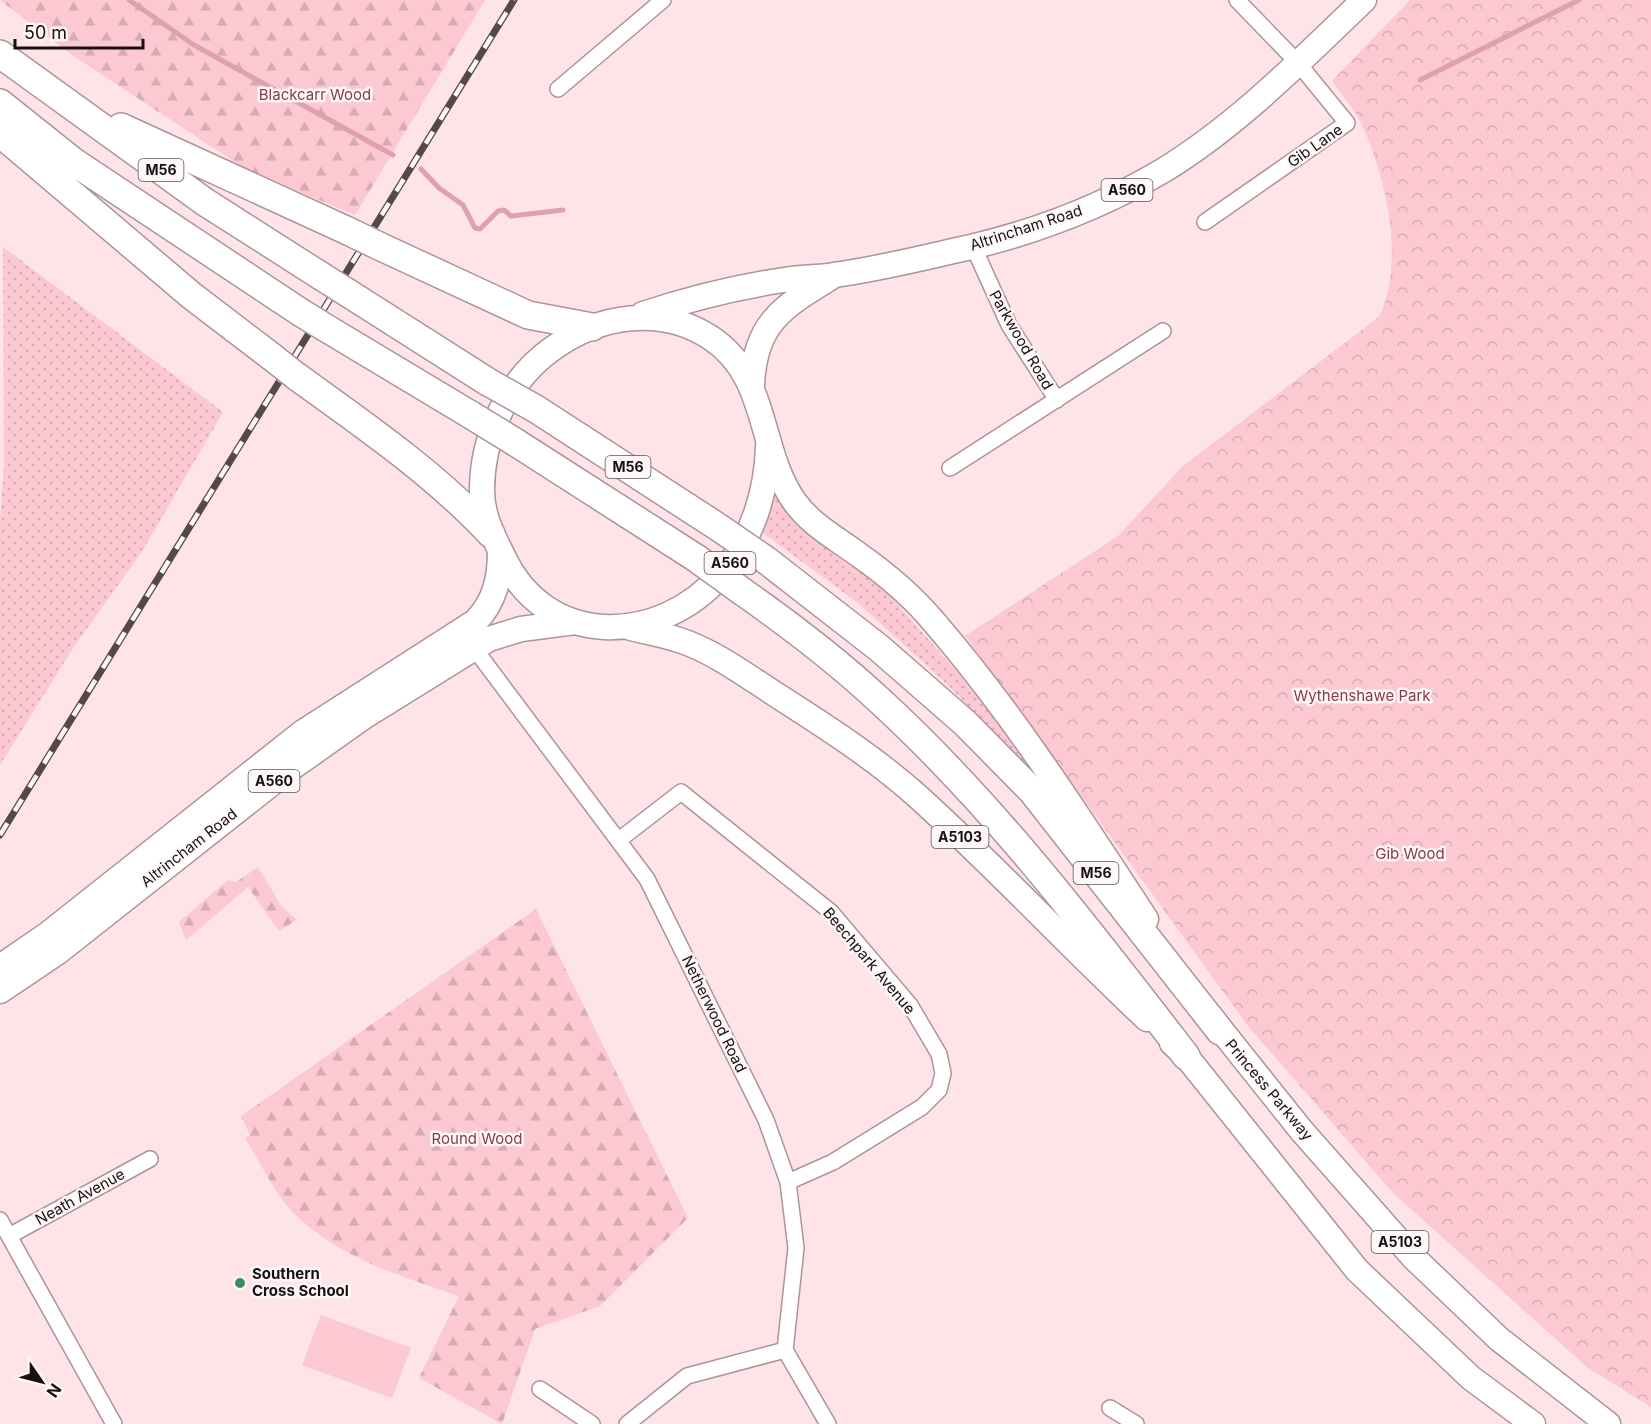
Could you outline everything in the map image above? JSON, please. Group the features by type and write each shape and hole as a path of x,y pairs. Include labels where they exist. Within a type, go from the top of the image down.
{"highway":[{"name":"Altrincham Road","path":"632,318 678,303 741,288 786,279 834,275 973,246 1046,225 1111,199 1164,170 1223,128 1298,63 1364,0"},
{"name":"M56","path":"2,56 125,129 528,315 592,327"},
{"name":"Princess Parkway","path":"2,56 205,202 718,527 766,560 850,624 964,723 1032,791 1220,1031 1301,1130 1414,1258 1499,1339 1608,1424"},
{"name":"M56","path":"0,103 74,162 300,312 471,414 696,558 854,677 937,757 973,796 1094,936 1186,1056"},
{"path":"0,133 192,296 296,376 394,447 460,502 496,542"},
{"name":"Altrincham Road","path":"752,385 756,352 772,319 793,301 834,275"},
{"name":"A560","path":"632,318 666,320 702,333 724,348 752,385 768,446 765,480 754,518 742,543 722,574 702,594 670,614 653,622 626,627 592,627 547,609 507,567 482,502 486,450 499,414 515,387 535,363 562,342 592,327 632,318"},
{"name":"A5103","path":"768,446 784,486 803,513 886,575 933,620 1027,739 1220,1031"},
{"name":"Altrincham Road","path":"0,967 48,934 303,732 476,621 488,608 495,591 496,542"},
{"name":"Altrincham Road","path":"0,992 58,952 290,769 364,716 474,648 505,633 575,622"},
{"name":"A5103","path":"626,627 679,640 706,653 807,715 874,762 914,794 990,865 1067,944 1186,1056 1357,1270 1471,1378 1533,1424"}],"street":[{"path":"558,89 663,0"},
{"name":"Gib Lane","path":"1205,222 1347,123 1298,63 1237,0"},
{"name":"Parkwood Road","path":"973,246 1009,325 1057,400"},
{"name":"Parkwood Road","path":"950,468 1163,331"},
{"name":"Netherwood Road","path":"474,648 619,840 654,892 766,1120 788,1182 796,1248 784,1350"},
{"name":"Beechpark Avenue","path":"619,840 681,792 831,912 910,1005 939,1054 943,1073 939,1090 922,1107 833,1162 788,1182"},
{"name":"Neath Avenue","path":"9,1236 150,1159"},
{"path":"0,1220 114,1424"},
{"path":"627,1424 687,1376 784,1350 828,1424"},
{"path":"540,1389 592,1424"},
{"path":"1110,1408 1136,1424"}],"green space":[{"name":"Blackcarr Wood","path":"0,0 485,0 355,215 247,170 69,53"},
{"name":"Wythenshawe Park","path":"1410,0 1651,0 1651,1407 1588,1368 1393,1193 1248,1026 965,636 1118,536 1183,466 1379,317 1387,295 1391,271 1390,219 1385,193 1361,123 1332,81"},
{"path":"3,247 223,412 143,550 73,648 0,765 0,521 4,465"},
{"path":"776,493 809,535 884,589 959,674 1037,773 1035,776 949,686 858,603 763,533"},
{"path":"258,867 282,907 297,920 279,931 248,887 186,940 179,922 228,880 236,882"},
{"name":"Round Wood","path":"536,909 688,1218 600,1306 535,1329 502,1424 419,1378 459,1296 357,1257 319,1235 302,1221 277,1192 245,1138 250,1135 241,1116"},
{"path":"321,1315 411,1348 392,1398 302,1365"}],"waterway":[{"path":"129,0 194,45 393,155"},
{"path":"1420,80 1579,0"},
{"path":"421,169 439,188 463,205 475,228 480,229 498,211 504,210 511,216 563,210"}],"railway":[{"path":"0,835 514,0"}],"place":[{"name":"Southern Cross School","path":"240,1283"}],"park label":[{"name":"Gib Wood","path":"1410,854"}]}
